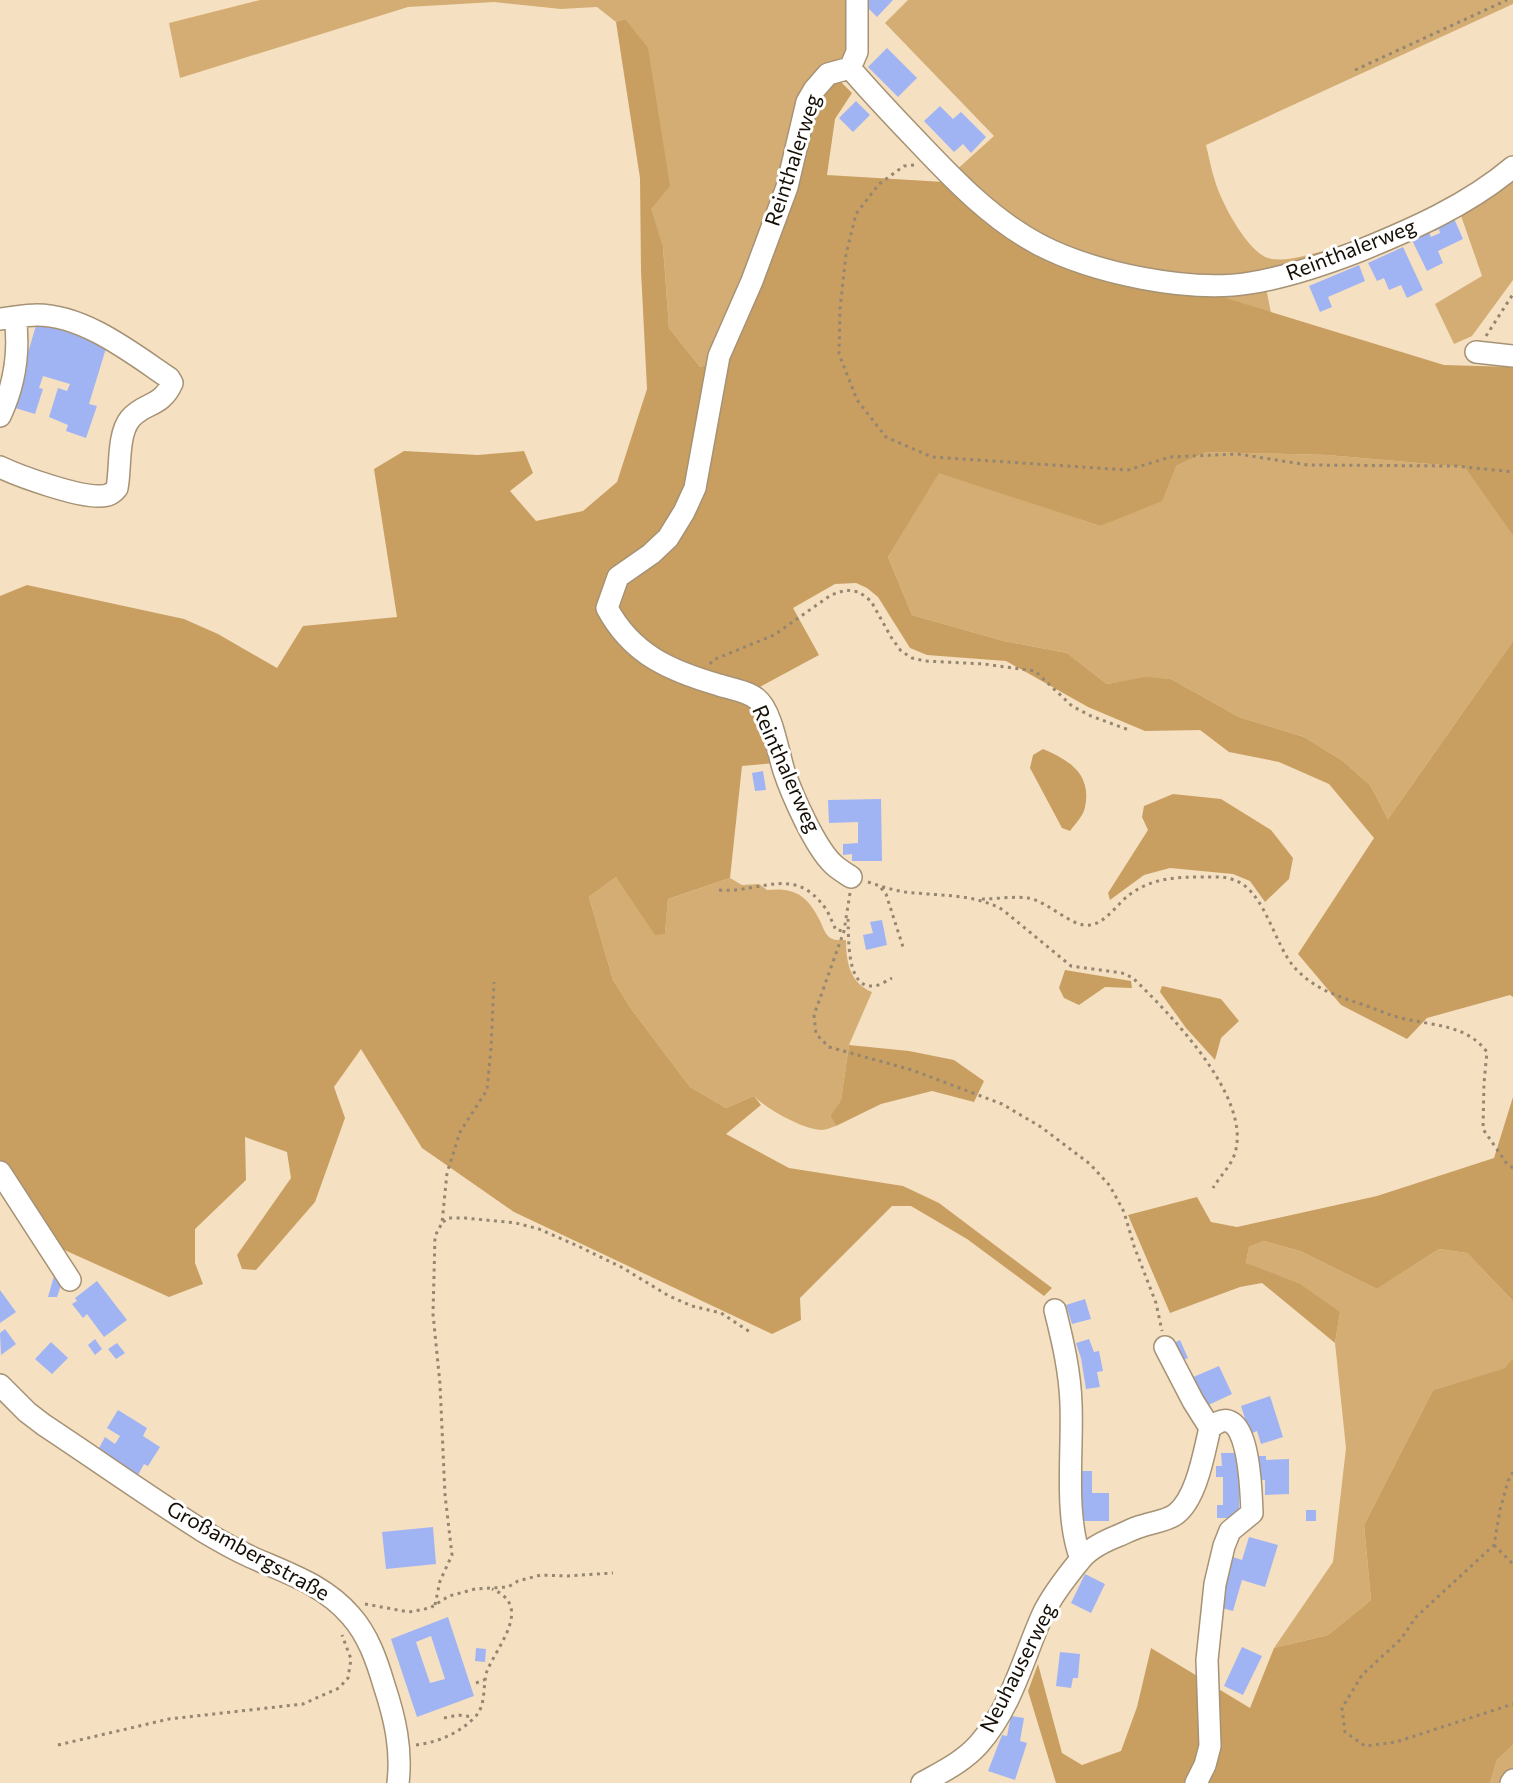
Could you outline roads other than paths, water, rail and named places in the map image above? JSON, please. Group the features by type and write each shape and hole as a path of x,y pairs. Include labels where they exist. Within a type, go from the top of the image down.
{"street":[{"path":"850,68 857,52 856,0"},
{"name":"Reinthalerweg","path":"851,877 832,863 813,834 784,772 772,727 757,699 743,692 670,669 630,641 606,608 618,577 651,554 668,538 695,488 719,356 752,281 787,187 807,102 828,74 850,68 936,161 976,200 1038,244 1070,258 1137,276 1175,283 1248,284 1311,270 1384,241 1474,197 1513,166"},
{"path":"0,416 16,365 18,337 8,318 37,315 53,317 95,331 169,378 172,383 164,398 129,419 123,438 117,488 109,495 84,494 33,480 0,467"},
{"path":"1476,352 1513,356"},
{"path":"0,1172 70,1280"},
{"path":"1055,1310 1067,1358 1071,1404 1072,1523 1074,1543 1081,1559"},
{"path":"1165,1347 1210,1428 1217,1422 1226,1422 1235,1425 1242,1434 1248,1463 1252,1513 1230,1531 1215,1584 1207,1660 1210,1746 1205,1766 1196,1783"},
{"name":"Großambergstraße","path":"0,1385 27,1412 44,1425 202,1530 249,1556 302,1578 344,1608 362,1631 371,1649 391,1706 399,1747 398,1783"},
{"name":"Neuhauserweg","path":"922,1783 960,1761 979,1744 1005,1703 1043,1614 1085,1554 1112,1538 1142,1526 1166,1520 1177,1514 1186,1503 1194,1485 1210,1428"}]}
